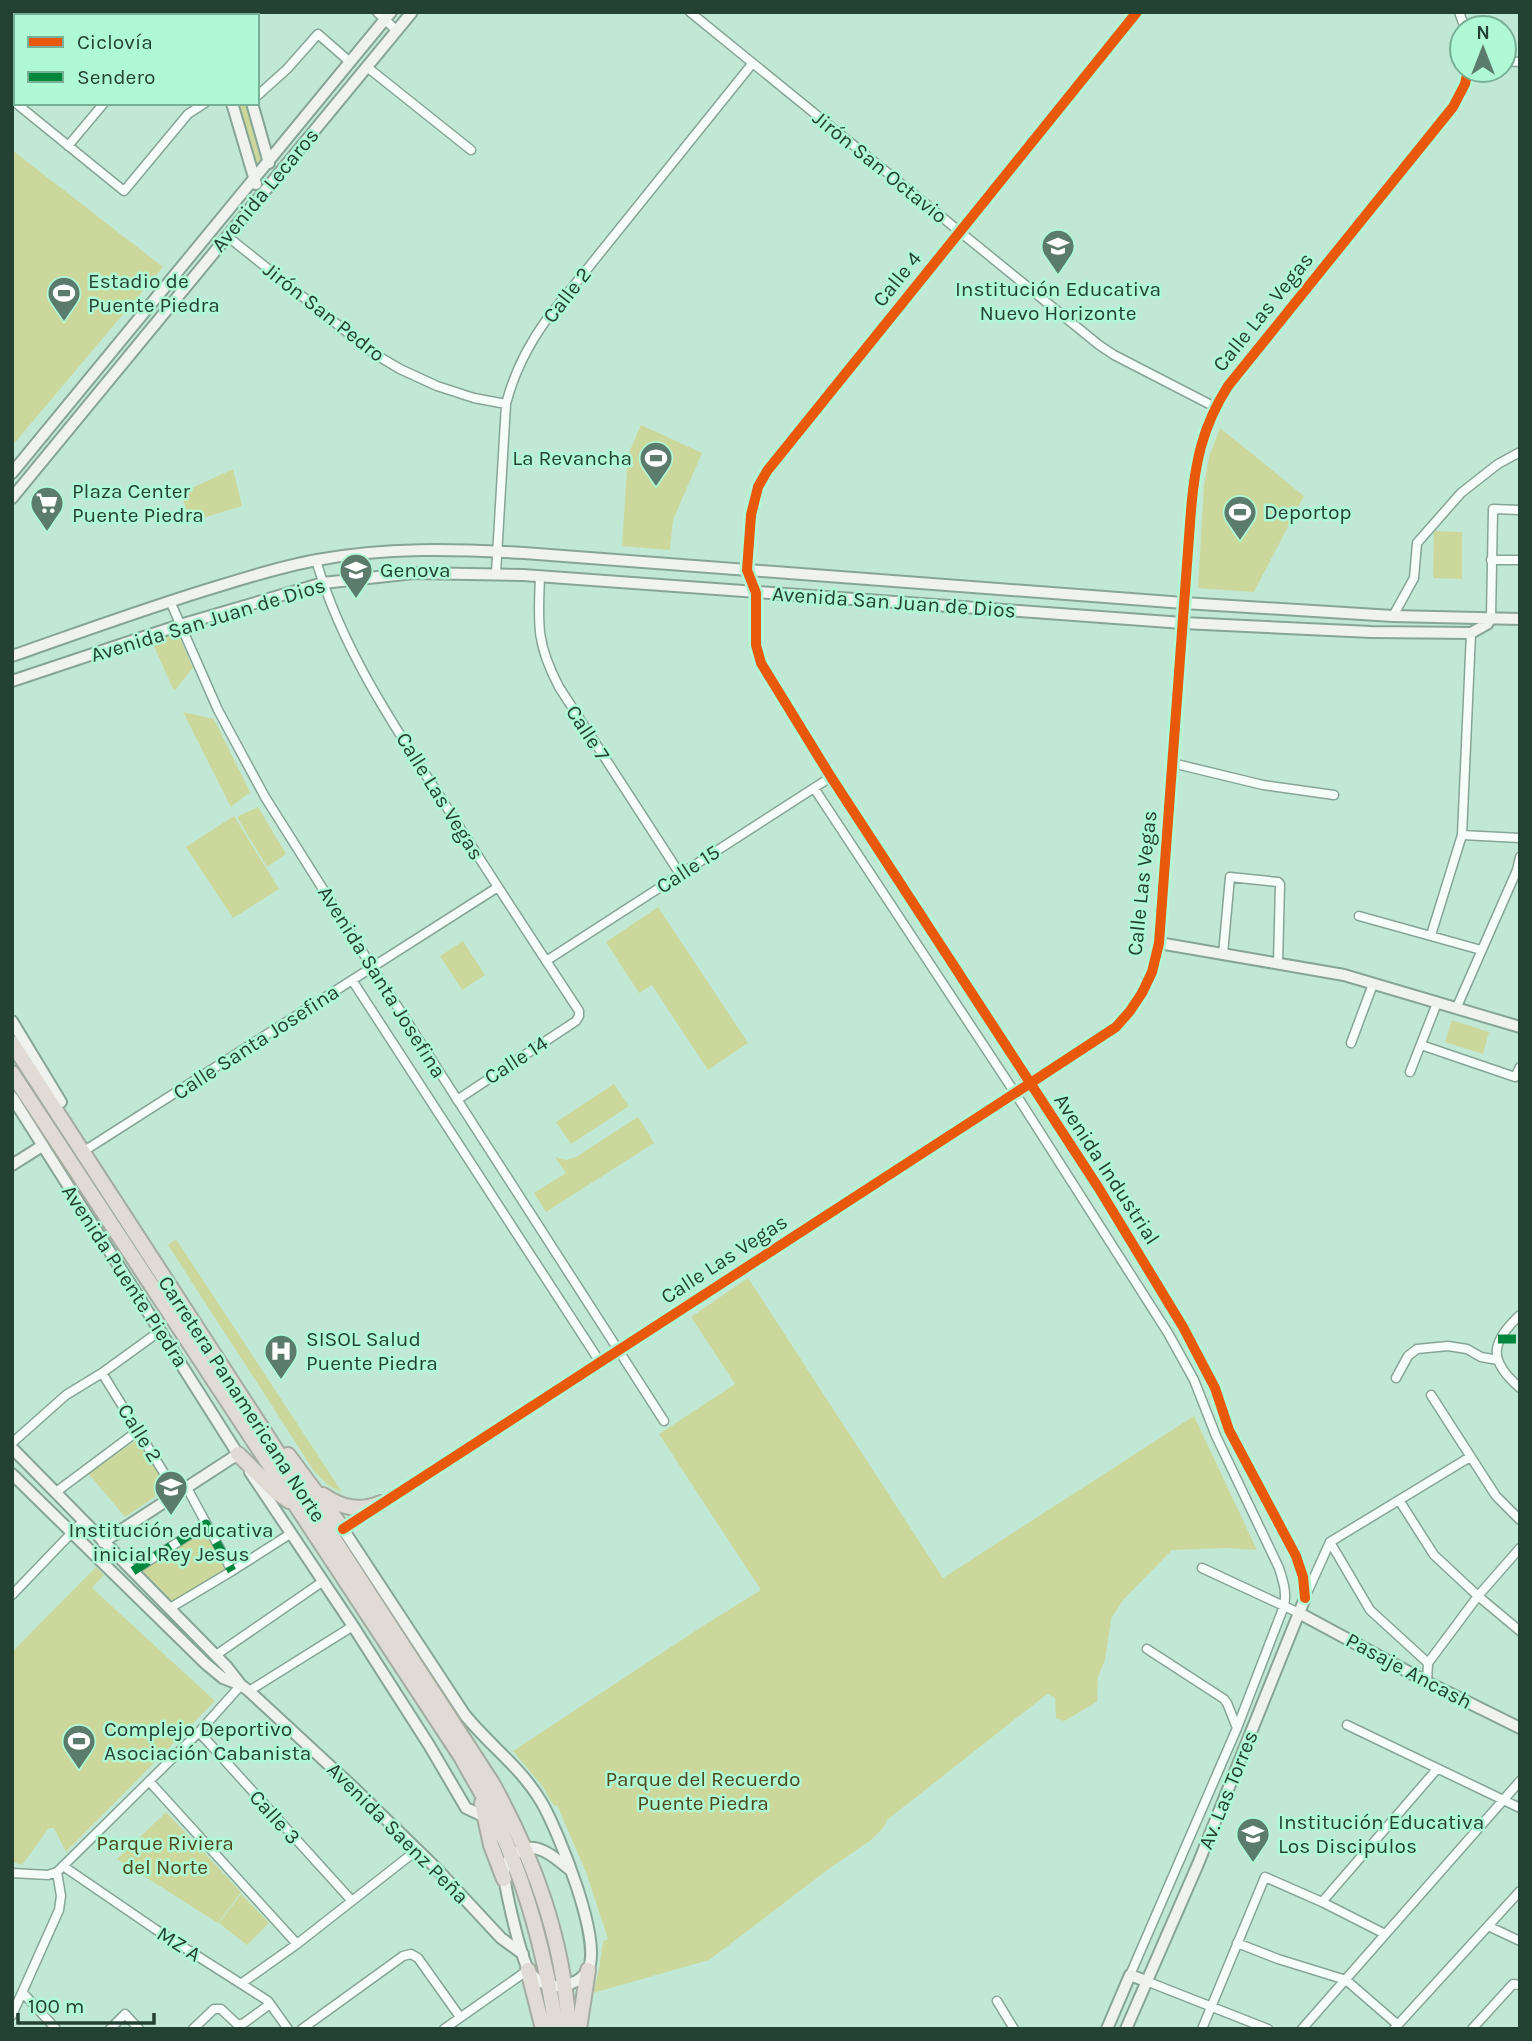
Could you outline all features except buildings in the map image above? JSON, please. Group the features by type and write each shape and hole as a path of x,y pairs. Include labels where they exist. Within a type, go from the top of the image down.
{"highway":[{"name":"Carretera Panamericana Norte","path":"12,1043 492,1783 526,1848 547,1904 559,1950 569,2029"},
{"name":"Carretera Panamericana Norte","path":"12,1073 478,1786 512,1856 530,1907 556,2029"},
{"path":"61,1102 80,1146"},
{"path":"240,1397 343,1529"},
{"path":"238,1454 275,1491 298,1509"},
{"path":"311,1485 344,1506 365,1508 381,1503"},
{"path":"478,1786 491,1845 504,1879"},
{"path":"528,1970 543,2029"},
{"path":"579,2029 587,1970"}],"main road":[{"name":"Avenida Lecaros","path":"12,498 412,12"},
{"name":"Avenida Lecaros","path":"12,473 350,62 384,15"},
{"path":"233,105 260,196"},
{"path":"253,105 274,179"},
{"name":"Avenida San Juan de Dios","path":"12,656 248,577 316,560 377,552 429,550 497,551 1184,603 1393,616 1520,619"},
{"path":"523,575 524,553"},
{"name":"Avenida San Juan de Dios","path":"12,681 180,625 323,583 414,573 496,573 1182,623 1471,634"},
{"path":"1471,634 1482,628 1491,618"},
{"path":"1159,943 1344,975 1520,1027"},
{"path":"12,1021 61,1102"},
{"name":"Avenida Puente Piedra","path":"12,1097 238,1454 429,1745 466,1808 485,1817"},
{"path":"12,1165 42,1146"},
{"name":"Avenida Saenz Peña","path":"12,1448 216,1655 245,1688 435,1867 501,1938 518,1948"},
{"path":"103,1542 238,1454"},
{"name":"Avenida Saenz Peña","path":"12,1474 206,1664 223,1678 245,1688"},
{"path":"343,1529 461,1709 481,1733 514,1764 550,1818 570,1870 589,1934 591,1952 587,1970 581,1978 565,1986 548,1985 528,1970 518,1948 504,1879 505,1866 512,1856 526,1848 548,1853 570,1870"},
{"name":"Av. Las Torres","path":"1126,2029 1198,1864 1305,1598"},
{"name":"Pasaje Ancash","path":"1299,1613 1427,1682 1520,1728"},
{"path":"1130,1975 1146,1981"},
{"name":"Av. Las Torres","path":"1107,2029 1130,1975"}],"street":[{"name":"Jirón San Octavio","path":"690,12 1107,350 1215,407"},
{"name":"Calle 4","path":"756,593 747,570 751,515 758,487 767,471 1137,12"},
{"path":"384,15 397,31"},
{"path":"259,94 287,69 318,34 350,62"},
{"name":"Calle 2","path":"496,573 506,404 525,352 547,319 752,64"},
{"path":"367,66 471,150"},
{"name":"Calle Las Vegas","path":"343,1529 1116,1027 1130,1011 1152,972 1159,943 1193,480 1203,434 1228,386 1453,107 1465,84"},
{"path":"18,105 124,191 188,114 202,105"},
{"path":"68,146 102,105"},
{"name":"Jirón San Pedro","path":"227,236 373,353 437,386 474,398 506,404"},
{"path":"1393,616 1414,578 1417,543 1461,493 1498,464 1520,453"},
{"path":"1491,618 1493,509 1520,510"},
{"path":"1491,560 1520,559"},
{"name":"Calle Las Vegas","path":"316,560 353,653 413,757 579,1011 576,1021"},
{"name":"Calle 7","path":"540,576 539,636 551,672 680,874"},
{"name":"Avenida Industrial","path":"756,593 755,636 761,663 831,777 1098,1187 1189,1339 1215,1388 1229,1430 1296,1556 1303,1577 1305,1598"},
{"name":"Avenida Santa Josefina","path":"170,601 218,710 265,797 663,1421"},
{"path":"1431,935 1462,835 1471,634"},
{"path":"1172,763 1263,785 1334,795"},
{"name":"Calle 15","path":"546,961 831,777"},
{"path":"814,788 1015,1093 1168,1333 1194,1380 1216,1436 1279,1568 1286,1595 1284,1606"},
{"path":"1462,835 1520,838"},
{"path":"1456,1009 1517,870 1520,857"},
{"path":"1223,954 1230,877 1278,882 1278,963"},
{"name":"Calle Santa Josefina","path":"80,1146 352,980 498,887"},
{"path":"1359,916 1481,950"},
{"name":"Avenida Santa Josefina","path":"352,980 600,1362"},
{"path":"1351,1044 1373,984"},
{"path":"1410,1072 1437,1003"},
{"name":"Calle 14","path":"457,1100 576,1021"},
{"path":"1421,1045 1515,1077 1520,1067"},
{"path":"1520,1315 1498,1339 1500,1368 1520,1388"},
{"path":"12,1443 66,1395 160,1331"},
{"path":"1396,1378 1408,1356 1417,1349 1448,1346 1467,1349 1481,1357 1498,1360"},
{"name":"Calle 2","path":"102,1373 206,1524 232,1571"},
{"path":"1432,1395 1496,1496 1520,1520"},
{"path":"56,1492 139,1430"},
{"path":"1305,1598 1330,1542 1470,1457"},
{"path":"1399,1500 1430,1551 1520,1632"},
{"path":"12,1594 83,1521"},
{"path":"133,1571 206,1524"},
{"path":"170,1608 290,1534"},
{"path":"1330,1542 1370,1609 1428,1663"},
{"path":"1427,1682 1428,1663 1478,1596 1520,1548"},
{"path":"1202,1568 1299,1613"},
{"path":"216,1655 322,1582"},
{"name":"Av. Las Torres","path":"1130,1975 1237,1728 1284,1606"},
{"path":"12,1873 48,1875 60,1869 245,1688 353,1626"},
{"path":"1147,1649 1224,1699 1237,1728"},
{"path":"1347,1724 1520,1808"},
{"name":"Calle 3","path":"199,1732 352,1901"},
{"path":"1322,1902 1437,1769"},
{"path":"149,1781 297,1944"},
{"path":"1302,2029 1520,1782"},
{"path":"242,1983 297,1944 417,1850"},
{"path":"12,2015 59,1910 60,1869"},
{"name":"MZ A","path":"60,1869 242,1983 270,2004 288,2029"},
{"path":"1202,2029 1265,1877 1385,1934"},
{"path":"1237,1943 1346,1980 1396,2027 1520,1891"},
{"path":"1488,1926 1520,1941"},
{"path":"302,2029 403,1956 411,1954 418,1958 460,2017"},
{"path":"444,2029 528,1970"},
{"path":"1146,1981 1268,2029"},
{"path":"1472,2029 1513,1984 1520,1985"},
{"path":"23,1993 56,2029"},
{"path":"997,2001 1014,2029"},
{"path":"193,2029 214,2008 221,2009 238,2025 270,2004"},
{"path":"110,2029 125,2014 139,2029"}],"green space":[{"path":"234,105 251,105 266,161 254,176"},
{"name":"Estadio de Puente Piedra","path":"12,150 163,267 12,446"},
{"name":"La Revancha","path":"641,425 702,453 673,520 670,550 622,546 628,455"},
{"name":"Deportop","path":"1220,428 1304,496 1254,592 1198,588 1204,485 1209,457"},
{"path":"233,469 242,506 190,522 181,493"},
{"path":"1434,531 1462,532 1462,579 1433,578"},
{"path":"177,632 193,668 174,691 152,642"},
{"path":"183,712 214,719 250,792 231,807"},
{"path":"258,807 286,854 267,867 237,817"},
{"path":"234,816 279,889 233,918 186,847"},
{"path":"658,907 748,1043 708,1070 652,985 639,993 606,942"},
{"path":"463,941 485,975 462,990 440,956"},
{"path":"1452,1020 1489,1032 1483,1054 1445,1042"},
{"path":"614,1084 629,1106 571,1144 556,1122"},
{"path":"638,1117 654,1143 546,1212 534,1193 566,1173 555,1157 566,1160 576,1157"},
{"path":"176,1239 342,1492 329,1486 314,1471 168,1245"},
{"name":"Parque del Recuerdo Puente Piedra","path":"748,1278 943,1578 1194,1416 1257,1550 1172,1550 1124,1599 1111,1619 1105,1660 1098,1677 1097,1702 1064,1721 1056,1718 1055,1698 1047,1694 887,1820 871,1840 709,1960 593,1993 603,1941 608,1939 586,1872 557,1805 554,1806 541,1784 513,1751 761,1590 659,1434 735,1384 691,1317"},
{"path":"137,1440 168,1488 125,1517 88,1473"},
{"path":"208,1521 235,1567 166,1611 129,1573"},
{"name":"Complejo Deportivo Asociación Cabanista","path":"96,1567 104,1575 92,1588 215,1701 66,1852 54,1828 49,1828 22,1865 12,1862 12,1652"},
{"name":"Parque Riviera del Norte","path":"166,1812 241,1892 218,1923 117,1859"},
{"path":"241,1894 269,1923 247,1945 219,1923"}],"marked path":[{"path":"1498,1339 1520,1339"},
{"path":"133,1571 206,1524 232,1571"}],"cycle path":[{"path":"1137,12 767,471 758,487 751,515 747,570 756,593 756,645 761,663 831,777 1098,1187 1183,1327 1215,1388 1229,1430 1296,1556 1303,1577 1305,1598"},
{"path":"343,1529 1116,1027 1130,1011 1152,972 1159,943 1191,510 1198,461 1206,431 1228,386 1453,107 1465,84"}],"place":[{"name":"Institución Educativa Nuevo Horizonte","path":"1058,276"},
{"name":"Estadio de Puente Piedra","path":"64,323"},
{"name":"La Revancha","path":"656,488"},
{"name":"Plaza Center Puente Piedra","path":"47,533"},
{"name":"Deportop","path":"1240,542"},
{"name":"Genova","path":"356,600"},
{"name":"SISOL Salud Puente Piedra","path":"281,1381"},
{"name":"Institución educativa inicial Rey Jesus","path":"171,1517"},
{"name":"Complejo Deportivo Asociación Cabanista","path":"79,1771"},
{"name":"Institución Educativa Los Discipulos","path":"1253,1864"}]}
